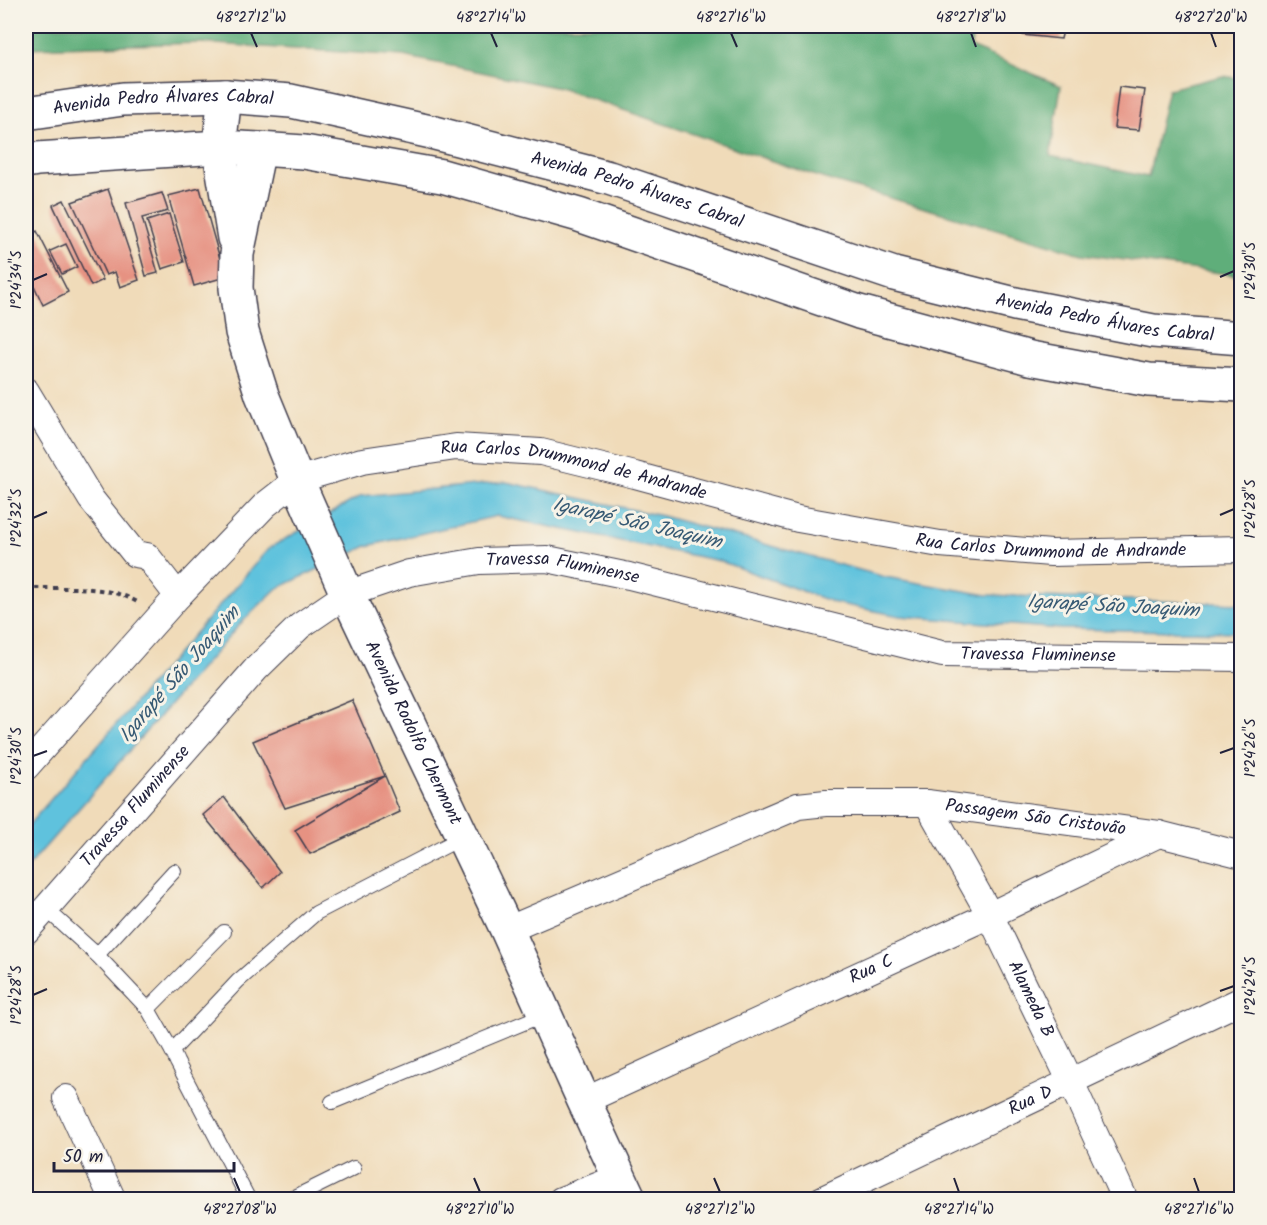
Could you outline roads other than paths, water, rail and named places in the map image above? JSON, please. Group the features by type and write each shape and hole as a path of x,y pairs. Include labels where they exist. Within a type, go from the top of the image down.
{"main road":[{"name":"Avenida Pedro Álvares Cabral","path":"26,113 123,99 225,96 291,101 431,132 609,178 894,274 1015,304 1153,331 1242,338"},
{"name":"Avenida Rodolfo Chermont","path":"225,96 219,147 237,254"},
{"path":"26,161 219,147 304,152 442,176 579,216 859,312 1030,358 1149,380 1242,386"},
{"name":"Avenida Rodolfo Chermont","path":"259,149 237,254 236,288 242,332 262,395 344,586 507,930 625,1188"}],"street":[{"path":"26,391 91,499 135,554 147,556 178,596"},
{"name":"Rua Carlos Drummond de Andrande","path":"26,767 178,596 265,504 362,461 456,447 541,452 798,519 940,544 1051,553 1242,549"},
{"name":"Travessa Fluminense","path":"26,931 256,669 344,586 479,561 547,559 629,576 942,654 1242,658"},
{"name":"Passagem São Cristovão","path":"507,930 798,806 826,803 927,803 1160,834 1242,855"},
{"name":"Alameda B","path":"927,803 990,915 1125,1200"},
{"name":"Rua C","path":"584,1101 990,915 1160,834"},
{"name":"Rua D","path":"821,1200 1242,1000"},
{"path":"66,1098 112,1200"},
{"path":"561,1200 625,1188"}],"lane":[{"path":"172,1052 238,981 316,913 463,837"},
{"path":"97,955 174,871"},
{"path":"45,908 97,955 148,1009 249,1200"},
{"path":"148,1009 224,932"},
{"path":"332,1102 545,1014"},
{"path":"289,1200 354,1168"}],"water":[{"name":"Igarapé São Joaquim","path":"506,482 662,516 885,577 987,595 1241,604 1241,632 1060,629 900,616 835,603 720,561 497,516 367,546 276,589 240,624 26,869 26,828 269,548 361,496"}]}
